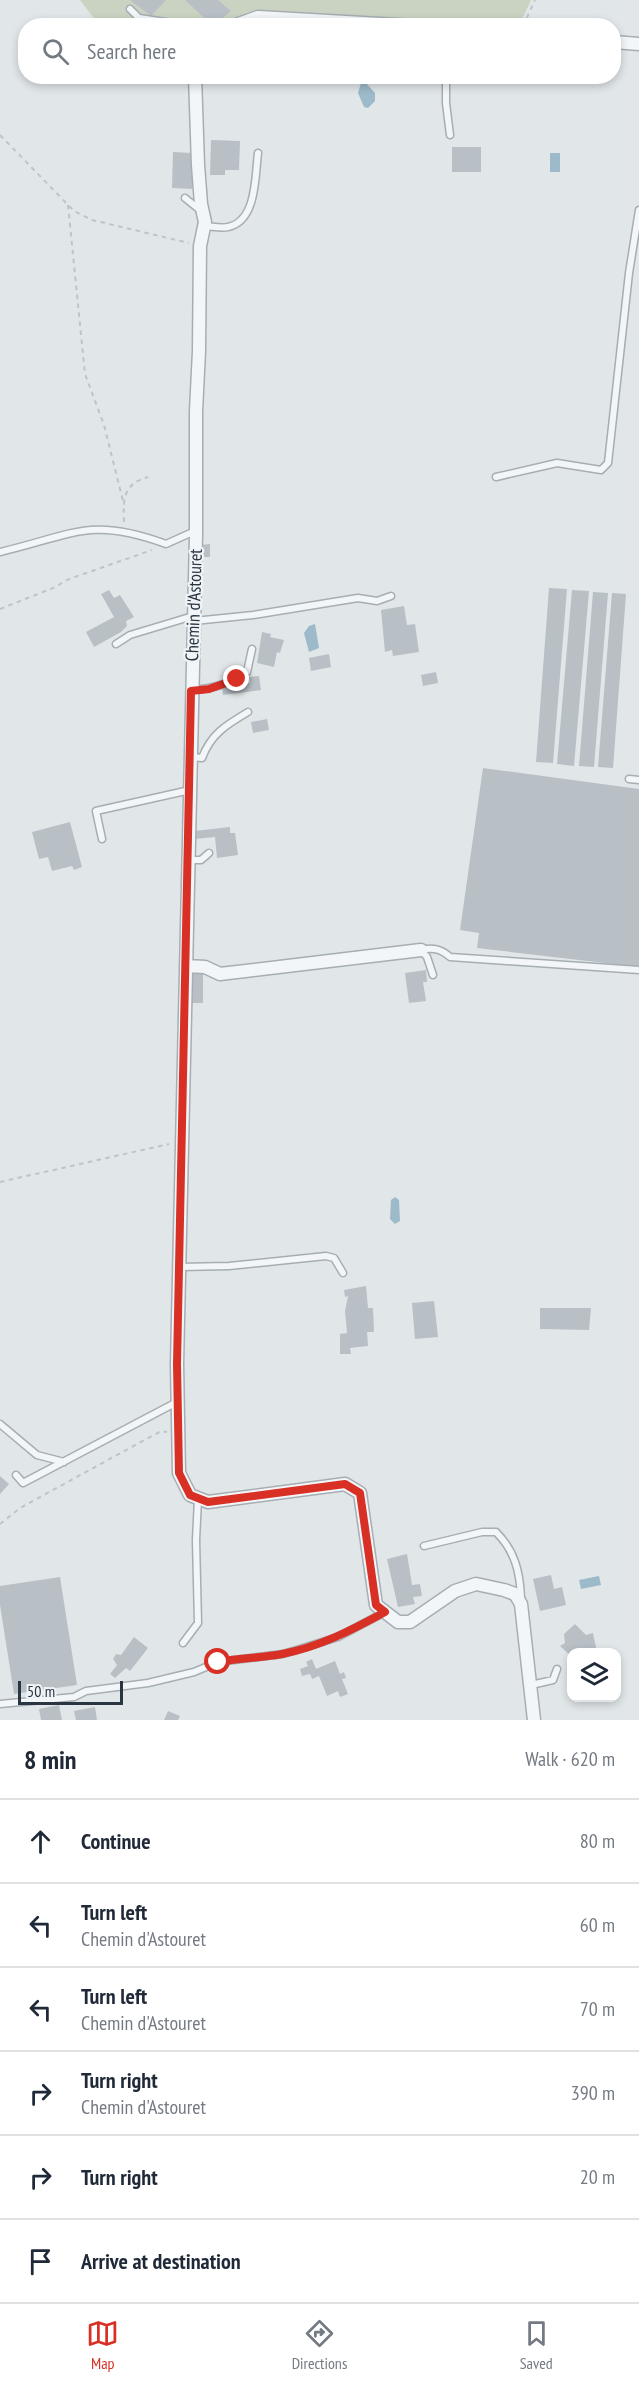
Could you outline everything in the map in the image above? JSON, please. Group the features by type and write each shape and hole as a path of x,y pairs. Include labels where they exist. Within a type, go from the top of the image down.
{"street":[{"path":"255,18 275,18"},
{"path":"621,43 639,44"},
{"name":"Chemin d'Astouret","path":"195,84 198,165 204,226 200,246 196,411 196,531 178,1402 179,1473 190,1495 198,1499"},
{"path":"186,966 205,967 220,974 421,950"},
{"path":"198,1499 208,1502 345,1484 360,1493 376,1605 398,1622 410,1622 455,1591 476,1584 515,1594 521,1604 534,1720"}],"lane":[{"path":"130,9 139,18"},
{"path":"446,84 450,135"},
{"path":"204,226 229,227 246,217 252,201 258,153"},
{"path":"185,198 203,213"},
{"path":"495,477 557,464 601,470 608,463 629,273 639,210"},
{"path":"0,552 87,529 125,531 166,544 196,531"},
{"path":"116,644 130,635 194,619 253,615 358,598 377,601 391,596"},
{"path":"191,691 209,689 237,679 248,672 252,649"},
{"path":"190,757 202,758 208,744 226,725 248,712"},
{"path":"629,779 639,780"},
{"path":"102,839 96,811 189,790"},
{"path":"189,860 201,860 209,854"},
{"path":"433,975 427,957 421,950 429,948 442,950 450,957 639,970"},
{"path":"180,1267 241,1265 326,1256 334,1258 343,1273"},
{"path":"16,1475 23,1483 178,1402"},
{"path":"0,1424 37,1455 65,1462"},
{"path":"183,1643 198,1623 196,1540 198,1499"},
{"path":"424,1546 482,1532 496,1532 507,1543 516,1559 521,1604"},
{"path":"0,1704 74,1697 86,1691 157,1681 194,1672 218,1662 283,1654 338,1637 385,1612"},
{"path":"530,1685 553,1680 557,1670"}],"path":[{"path":"527,18 535,0"},
{"path":"0,135 74,211 92,220 200,246"},
{"path":"68,205 85,374 104,425 124,505 125,531"},
{"path":"124,505 129,487 135,480 148,477"},
{"path":"0,609 53,588 69,579 166,544"},
{"path":"0,1182 183,1140"},
{"path":"0,1524 20,1509 160,1431 179,1434"}],"green space":[{"path":"80,0 531,0 523,18 342,18 253,14 241,18 94,18"}],"water":[{"path":"361,84 367,84 375,93 375,101 368,108 364,107 358,93"},
{"path":"550,153 560,153 560,172 550,172"},
{"path":"315,624 319,648 309,652 304,633 309,626"},
{"path":"395,1197 399,1200 400,1221 395,1224 390,1219 391,1200"},
{"path":"599,1576 601,1585 581,1589 579,1580"}],"building":[{"path":"130,0 166,0 151,16"},
{"path":"185,0 218,0 231,11 223,18 204,18"},
{"path":"211,140 240,141 239,170 225,170 225,175 210,175"},
{"path":"452,147 481,147 481,172 452,172"},
{"path":"173,152 192,153 192,189 172,188"},
{"path":"210,544 210,557 201,557 201,545"},
{"path":"549,588 567,589 553,763 536,762"},
{"path":"109,590 114,598 120,595 134,617 126,621 127,626 121,632 94,647 86,632 114,617 101,594"},
{"path":"572,590 589,591 574,766 557,764"},
{"path":"593,592 608,593 594,767 579,766"},
{"path":"612,593 626,594 613,768 598,767"},
{"path":"404,606 407,625 415,624 419,652 393,656 392,650 385,652 381,610"},
{"path":"262,632 271,634 270,637 284,640 280,653 277,652 274,667 257,663"},
{"path":"329,654 331,667 311,671 309,658"},
{"path":"436,672 438,683 423,686 421,675"},
{"path":"259,676 261,690 223,695 222,687 250,683 249,677"},
{"path":"267,719 269,730 253,733 251,722"},
{"path":"483,768 639,789 639,967 477,948 479,933 460,930"},
{"path":"70,822 82,867 74,870 72,866 52,871 48,857 39,859 32,832"},
{"path":"230,827 230,833 235,833 238,855 217,858 215,837 195,839 194,831"},
{"path":"426,970 427,982 423,982 426,1001 409,1003 405,973"},
{"path":"193,973 203,973 203,1003 189,1003 189,985 193,984"},
{"path":"366,1286 368,1308 373,1308 374,1332 367,1332 368,1346 350,1348 351,1354 340,1354 340,1334 347,1333 345,1311 348,1296 345,1297 344,1290"},
{"path":"434,1301 438,1337 415,1339 412,1303"},
{"path":"540,1308 591,1308 589,1330 540,1329"},
{"path":"0,1476 9,1484 0,1494"},
{"path":"407,1554 412,1585 420,1584 422,1596 413,1597 415,1604 398,1607 387,1559"},
{"path":"551,1575 554,1589 562,1587 566,1605 540,1611 533,1579"},
{"path":"60,1577 77,1685 14,1694 0,1605 0,1586"},
{"path":"575,1624 586,1635 593,1633 596,1648 567,1648 567,1652 560,1646 565,1643 564,1634"},
{"path":"134,1637 148,1648 130,1671 126,1668 115,1678 110,1674 117,1665 113,1659 116,1654 121,1655"},
{"path":"312,1659 316,1669 335,1661 340,1674 344,1672 346,1678 342,1679 348,1694 340,1697 338,1691 327,1696 319,1676 312,1679 310,1674 302,1676 300,1669 308,1666 306,1662"},
{"path":"59,1705 62,1720 41,1720 39,1709"},
{"path":"95,1707 97,1720 76,1720 74,1711"},
{"path":"168,1711 180,1716 178,1720 164,1720"}],"route":[{"path":"218,1662 283,1654 338,1637 385,1612 376,1605 360,1493 345,1484 208,1502 190,1495 179,1473 177,1364 185,1069 191,691 209,689 237,679"}]}
